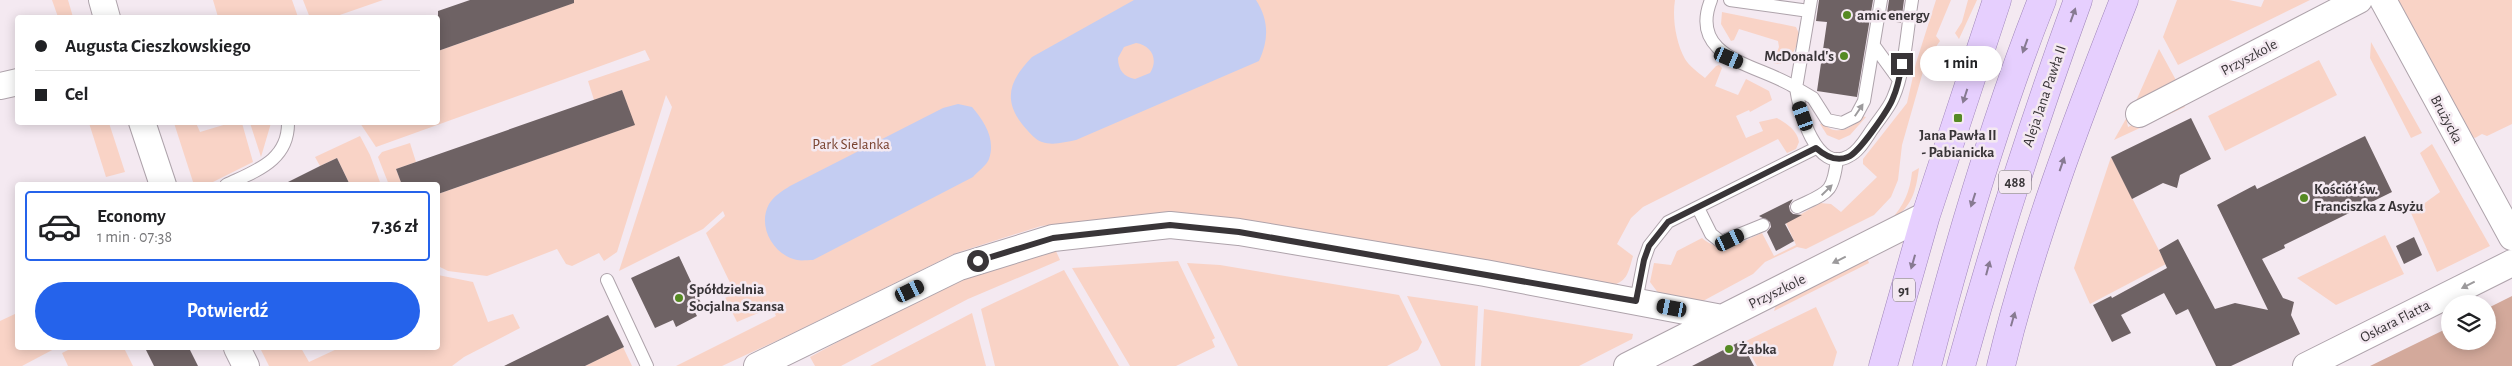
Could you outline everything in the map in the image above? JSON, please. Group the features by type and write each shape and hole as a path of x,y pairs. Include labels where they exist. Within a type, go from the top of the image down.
{"main road":[{"path":"1926,215 1997,0"},
{"name":"488","path":"1927,366 1964,230 2001,113 2042,0"},
{"name":"Aleja Jana Pawła II","path":"1961,366 1993,249 2033,126 2078,0"},
{"path":"2001,366 2034,245 2124,0"},
{"name":"91","path":"1883,366 1926,215"}],"street":[{"path":"102,0 106,15"},
{"name":"Przyszkole","path":"2139,114 2359,0"},
{"name":"Brużycka","path":"2383,0 2512,237"},
{"path":"0,86 15,83"},
{"path":"143,125 162,182"},
{"name":"Przyszkole","path":"1627,366 1926,215"},
{"path":"757,366 959,267 1053,238 1164,225 1239,232 1636,301 1722,318"},
{"name":"Oskara Flatta","path":"2306,366 2512,263"},
{"path":"238,350 246,366"}],"lane":[{"path":"1711,0 1707,15 1707,29 1719,49 1729,58 1796,88 1813,98 1827,120 1842,123 1851,120 1864,102 1875,48 1881,0"},
{"path":"1730,0 1810,6 1796,88 1800,108 1816,148 1826,156 1837,159 1848,157 1856,150 1893,100 1899,80 1912,0"},
{"path":"1875,48 1899,80"},
{"path":"232,182 269,164 281,151 287,125"},
{"path":"1636,301 1644,260 1654,238 1668,222 1816,148"},
{"path":"1797,207 1829,190 1834,182 1837,159"},
{"path":"1698,208 1711,234 1721,242 1763,224"},
{"path":"607,280 648,366"}],"green space":[{"path":"52,0 68,0 72,15 57,15"},
{"path":"213,0 292,0 297,15 217,15"},
{"path":"303,0 383,0 340,15 309,15"},
{"name":"Park Sielanka","path":"572,0 1675,0 1674,15 1677,38 1685,59 1692,67 1705,78 1719,65 1722,68 1715,86 1738,95 1746,79 1769,91 1772,100 1750,112 1749,110 1736,116 1746,138 1763,131 1759,122 1777,118 1794,131 1799,142 1796,149 1787,153 1778,139 1643,207 1631,218 1617,244 1633,256 1626,277 1614,285 1608,286 1208,215 1169,212 1041,226 956,253 722,366 676,366 776,316 768,300 763,311 737,322 725,298 735,293 706,233 725,216 723,211 703,229 619,271 672,107 666,95 617,252 604,261 599,253 572,266 566,264 557,249 487,276 448,271 440,267 440,193 634,125 622,90 594,100 588,81 650,60 645,50 440,124 440,50 573,3"},
{"path":"1936,0 1951,0 1936,36 1940,41 1926,61 1902,145 1898,180 1891,197 1874,215 1806,249 1797,247 1765,262 1753,274 1703,301 1659,294 1650,282 1654,263 1671,265 1677,251 1702,238 1717,246 1724,247 1732,246 1762,233 1774,256 1796,245 1786,223 1820,203 1831,204 1841,212 1877,177 1863,164 1863,159 1907,103 1916,63"},
{"path":"1968,0 1977,0 1959,39 1955,33 1962,22"},
{"path":"2177,0 2229,0 2261,7 2264,0 2310,0 2178,65 2163,37"},
{"path":"2395,0 2512,0 2512,124 2487,136 2482,134 2475,138 2468,135"},
{"path":"1722,12 1796,27 1800,36 1794,51 1788,60 1779,64 1773,63 1779,47 1778,41 1739,29 1734,40 1731,41 1721,24"},
{"path":"2371,42 2422,133 2411,138 2370,58"},
{"path":"2159,49 2177,82 2138,102 2127,122 2128,127 2182,101 2185,107 2114,140 2136,101"},
{"path":"2319,60 2337,95 2225,151 2208,116"},
{"path":"1862,116 1866,117 1850,135 1839,140 1827,135 1820,124 1823,123 1833,130 1844,130 1854,125"},
{"path":"90,125 110,125 125,172 106,177"},
{"path":"175,125 197,125 200,132 223,125 243,125 253,162 213,182 193,182"},
{"path":"251,125 270,125 261,157"},
{"name":"Park Sielanka","path":"361,125 437,125 376,147"},
{"path":"360,136 370,155 380,182 349,182 337,158 320,166 315,157"},
{"path":"410,143 416,162 396,169 401,182 388,182 378,157 382,152"},
{"path":"2432,144 2490,246 2437,272 2411,213 2440,192 2420,153"},
{"path":"2111,157 2166,264 2090,304 2074,268"},
{"path":"1919,168 1912,198 1908,205 1890,221 1906,198 1912,172"},
{"path":"2385,235 2404,274 2336,305 2297,278"},
{"path":"1055,249 1060,260 968,299 841,366 815,366 810,357 945,284"},
{"path":"1867,258 1869,263 1774,311 1777,302"},
{"path":"1178,261 1215,338 1212,340 1215,347 1176,366 1130,366 1072,268"},
{"path":"1187,263 1220,265 1399,295 1422,342 1418,350 1387,366 1238,366"},
{"path":"1064,270 1119,366 995,366 981,309"},
{"path":"440,275 473,282 488,322 513,314 520,328 464,357 452,366 269,366 261,350 302,350 309,362 335,350 440,350"},
{"path":"1407,296 1478,306 1475,366 1441,366"},
{"path":"1816,307 1837,352 1833,366 1757,366 1744,342"},
{"path":"1484,309 1633,334 1632,339 1579,366 1481,366"},
{"path":"972,313 986,366 870,366"},
{"path":"15,314 15,350 52,350 22,366 0,366 0,321"},
{"path":"623,347 632,366 585,366"},
{"path":"68,350 125,350 133,366 68,366 62,353"}],"shaded area":[{"path":"2512,296 2512,366 2370,366 2441,331 2441,350 2496,350 2496,304"}],"water":[{"path":"1134,0 1256,0 1263,15 1266,30 1265,45 1259,61 1076,140 1059,143 1050,144 1039,141 1022,124 1012,106 1011,97 1014,81 1032,57","holes":["1136,43 1141,44 1152,54 1154,63 1150,73 1135,79 1128,77 1122,72 1118,58 1124,47"]},
{"path":"958,104 972,107 981,118 990,137 991,152 989,159 973,177 813,260 799,260 788,257 774,246 766,230 765,221 769,204 778,194 790,186 943,108"}],"building":[{"path":"470,0 574,0 574,3 440,50 440,15 438,15 438,11"},
{"name":"McDonald's","path":"1819,0 1873,0 1857,97 1817,91 1827,22 1816,21"},
{"path":"1889,0 1904,0 1901,23 1886,20"},
{"path":"622,90 635,125 440,193 440,182 401,182 396,169"},
{"path":"2191,118 2211,159 2180,175 2177,188 2163,183 2132,199 2111,157"},
{"path":"2365,136 2392,192 2284,245 2285,248 2262,259 2283,298 2294,302 2291,315 2300,334 2231,366 2216,366 2188,309 2176,315 2164,293 2121,315 2131,333 2112,342 2093,305 2111,296 2112,298 2167,268 2159,250 2178,239 2215,309 2235,303 2268,310 2217,205 2255,185 2257,189"},
{"path":"337,158 349,182 288,182"},
{"path":"1793,199 1789,206 1790,211 1793,214 1802,215 1785,224 1794,241 1776,251 1767,232 1771,227 1770,222 1759,216"},
{"path":"2414,237 2422,255 2404,264 2396,246"},
{"path":"679,256 701,303 692,307 697,316 676,327 673,320 655,328 631,278"},
{"path":"608,315 624,347 585,366 504,366"},
{"path":"1741,341 1754,366 1692,366"},
{"path":"146,350 190,350 198,366 154,366"}],"place":[{"name":"amic energy","path":"1847,15"},
{"name":"McDonald's","path":"1844,56"},
{"name":"Jana Pawła II - Pabianicka","path":"1958,118"},
{"name":"Kościół św. Franciszka z Asyżu","path":"2304,198"},
{"name":"Spółdzielnia Socjalna Szansa","path":"679,298"},
{"name":"Żabka","path":"1729,349"}],"route":[{"path":"978,261 1053,238 1170,225 1239,232 1485,273 1636,301 1639,279 1649,246 1668,222 1816,148 1826,156 1837,159 1848,157 1856,150 1893,100 1902,64"}]}
